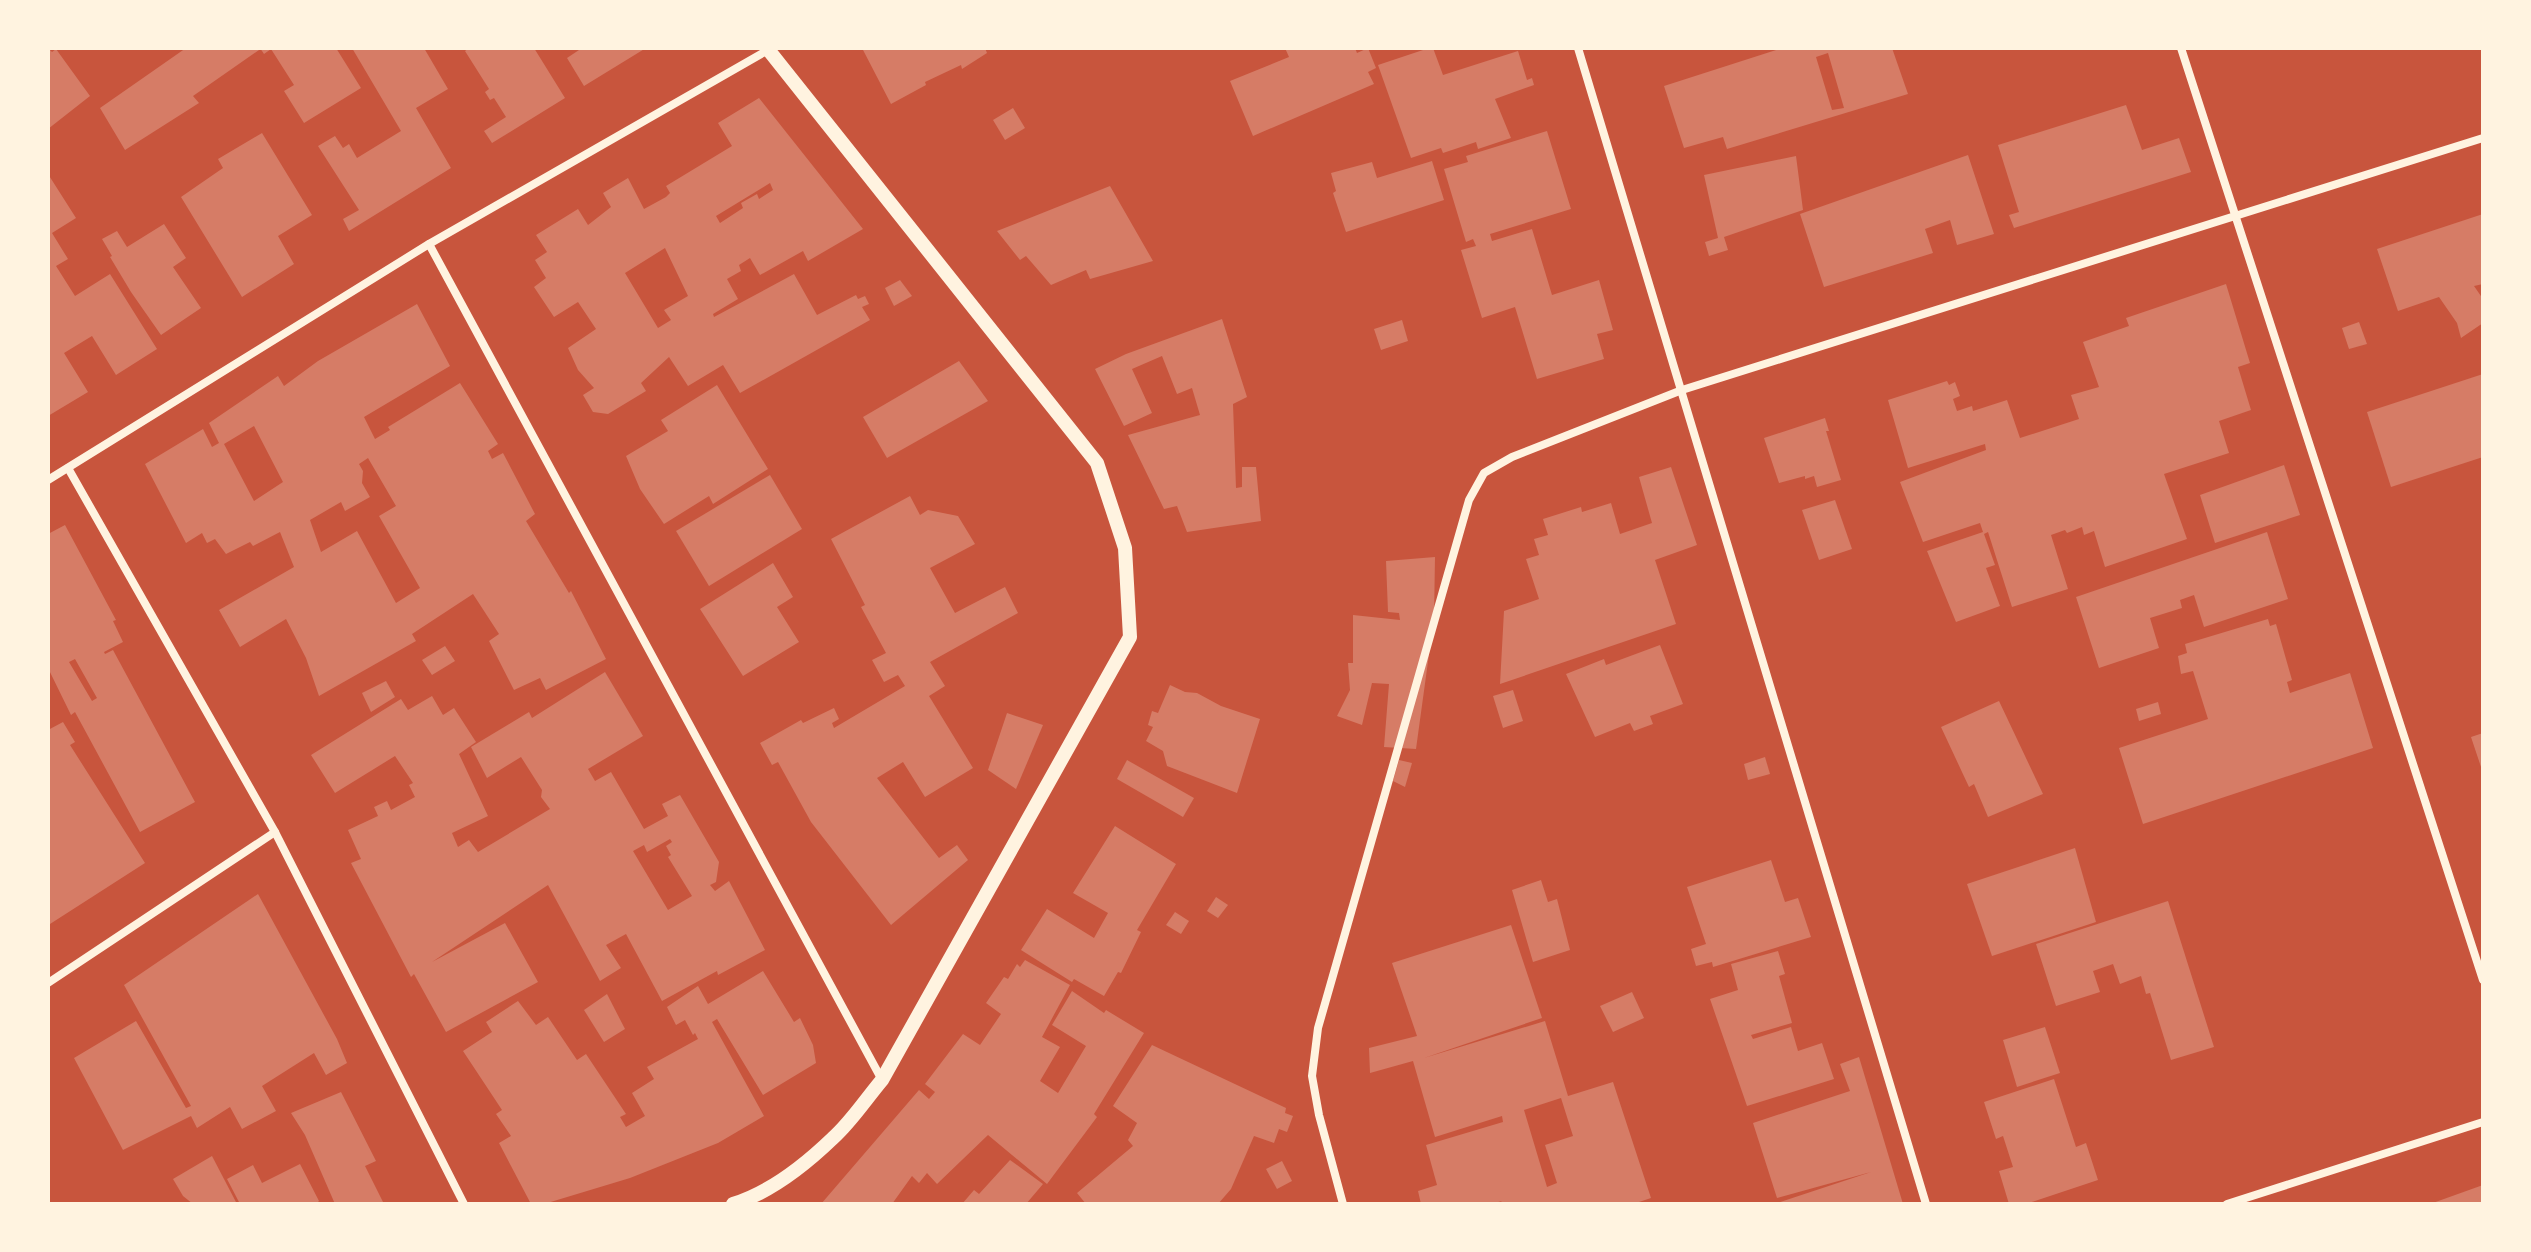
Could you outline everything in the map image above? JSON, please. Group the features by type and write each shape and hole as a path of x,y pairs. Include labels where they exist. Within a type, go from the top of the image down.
{"street":[{"path":"1578,48 1926,1204"},
{"path":"2181,48 2483,980"},
{"path":"48,480 429,244 768,49 1097,463 1125,548 1130,637 882,1080 834,1138 786,1175 733,1204"},
{"path":"1343,1204 1312,1076 1318,1028 1469,500 1484,473 1512,457 1682,390 2483,138"},
{"path":"429,244 882,1080"},
{"path":"68,468 275,832 464,1204"},
{"path":"48,983 275,832"},
{"path":"2227,1204 2483,1122"}],"building":[{"path":"48,48 52,52 56,49 90,96 48,129"},
{"path":"186,48 259,50 193,96 199,103 125,150 100,108"},
{"path":"260,48 336,48 361,88 304,123 284,91 294,85 271,49 264,54"},
{"path":"352,48 424,48 448,89 416,108 451,168 349,231 343,219 359,210 318,146 335,136 343,148 349,144 357,158 401,131"},
{"path":"469,48 534,48 565,98 492,143 484,131 506,117 494,98 490,100 485,92 489,89 465,51"},
{"path":"578,48 646,48 584,86 567,58"},
{"path":"862,48 985,48 987,53 962,69 961,65 925,82 926,85 891,104"},
{"path":"1285,48 1355,48 1357,53 1368,48 1376,68 1368,72 1374,84 1253,136 1230,81 1289,57"},
{"path":"1433,48 1443,75 1518,51 1527,80 1532,78 1534,85 1495,99 1511,138 1478,149 1476,142 1443,153 1441,148 1411,158 1378,65"},
{"path":"1782,48 1892,48 1908,94 1727,149 1723,137 1684,148 1664,86","holes":["1828,53 1844,108 1832,110 1816,57"]},
{"path":"759,98 863,229 808,261 803,251 760,275 750,258 739,265 741,271 727,279 738,299 713,314 714,317 794,274 817,315 856,295 858,299 865,296 869,304 862,307 870,320 740,393 723,365 688,386 669,357 641,383 646,391 608,414 593,412 583,395 594,388 578,370 568,348 596,329 578,302 554,317 534,287 546,278 535,260 547,252 536,235 578,209 588,225 611,207 603,193 628,178 644,209 666,197 670,193 666,186 732,146 718,123","holes":["770,183 773,190 759,199 757,194 741,203 743,208 720,223 716,216","665,248 688,296 664,310 671,320 658,328 625,273"]},
{"path":"2126,105 2142,150 2179,138 2191,172 2014,228 2009,215 2019,212 1998,145"},
{"path":"1013,108 1025,128 1005,140 993,120"},
{"path":"1547,131 1571,209 1490,234 1492,241 1532,229 1552,295 1599,280 1613,330 1597,334 1604,359 1537,379 1515,307 1482,318 1461,250 1476,246 1473,239 1466,242 1444,169 1468,162 1466,156"},
{"path":"262,133 312,215 278,236 294,264 242,297 181,197 223,168 218,159"},
{"path":"1968,155 1994,234 1957,245 1950,220 1925,229 1933,253 1824,287 1800,214"},
{"path":"1796,156 1803,210 1724,237 1728,250 1709,256 1705,242 1718,238 1704,175"},
{"path":"1432,161 1444,200 1346,232 1333,193 1336,191 1331,173 1372,162 1377,178"},
{"path":"48,174 76,218 52,233 68,259 56,266 75,296 110,274 157,349 116,375 92,336 64,353 88,392 48,416"},
{"path":"1110,186 1153,261 1090,279 1086,270 1051,285 1026,256 1020,260 997,231"},
{"path":"2483,214 2483,284 2474,286 2483,299 2483,323 2461,338 2457,323 2439,297 2398,311 2377,249"},
{"path":"164,224 186,258 173,267 201,308 161,335 131,292 102,239 117,231 127,247"},
{"path":"900,280 912,296 894,306 885,288"},
{"path":"2226,284 2250,363 2238,367 2251,410 2219,421 2229,453 2164,474 2187,539 2105,567 2094,531 2084,535 2082,527 2051,535 2068,589 2012,607 1988,532 1984,534 1995,565 1986,568 2000,606 1956,622 1927,551 1983,532 1980,523 1923,542 1900,482 1986,450 1985,444 1908,468 1888,400 1947,381 1949,385 1955,382 1960,396 1953,399 1957,411 1972,406 1973,411 2007,400 2020,438 2079,419 2071,395 2099,387 2083,342 2129,326 2126,318"},
{"path":"417,304 450,366 364,417 375,439 390,430 388,427 460,383 498,444 488,451 492,459 503,453 535,514 526,521 569,593 571,591 606,659 546,690 540,678 514,690 489,641 499,634 473,594 412,634 416,641 319,696 306,658 286,619 240,647 219,610 294,567 280,532 253,546 250,542 226,554 215,539 207,543 202,533 186,543 145,464 203,429 212,447 219,443 209,423 278,376 284,386 318,361","holes":["254,426 283,482 254,501 224,444","368,458 396,506 379,516 420,588 396,603 357,531 321,552 310,520 341,502 345,511 370,497 362,483 363,471 359,464"]},
{"path":"1222,319 1247,397 1233,404 1236,488 1242,487 1242,467 1256,467 1261,521 1187,532 1177,506 1164,509 1128,435 1200,415 1192,388 1177,394 1162,356 1132,369 1152,413 1124,426 1095,369 1126,354"},
{"path":"1402,320 1408,341 1381,350 1374,329"},
{"path":"2359,322 2367,344 2349,349 2342,328"},
{"path":"959,361 988,401 887,458 863,417"},
{"path":"2483,374 2483,457 2391,487 2367,412"},
{"path":"717,385 768,469 713,504 709,496 664,524 640,489 626,456 668,431 661,420"},
{"path":"1825,418 1841,480 1817,487 1814,476 1779,483 1764,438"},
{"path":"2284,465 2300,515 2215,543 2200,495"},
{"path":"1671,467 1697,545 1655,560 1676,624 1500,684 1504,611 1539,599 1526,559 1539,555 1534,539 1548,535 1543,519 1581,507 1582,512 1611,503 1620,534 1652,523 1639,477"},
{"path":"770,475 802,529 709,586 676,531"},
{"path":"910,496 920,515 928,510 958,516 975,544 930,568 955,613 1005,587 1018,613 930,662 945,686 929,696 973,768 925,797 903,762 877,778 939,858 957,845 968,860 891,925 811,822 778,762 772,765 760,743 801,720 803,723 834,708 839,719 832,723 834,728 905,686 898,675 884,682 872,660 886,653 861,607 865,605 831,539"},
{"path":"1835,500 1852,549 1819,560 1802,510"},
{"path":"65,525 116,620 113,621 123,642 104,652 113,650 195,802 140,832 75,712 71,715 48,668 48,534","holes":["75,659 97,698 92,701 69,662"]},
{"path":"2267,532 2288,599 2204,627 2194,595 2180,600 2182,608 2150,618 2159,648 2099,668 2076,597"},
{"path":"1435,557 1434,618 1416,749 1384,747 1389,684 1372,683 1362,725 1337,716 1350,690 1348,663 1353,663 1353,615 1400,620 1399,613 1388,612 1386,561"},
{"path":"773,563 793,597 777,607 799,642 743,676 700,609"},
{"path":"2268,619 2270,626 2276,624 2292,680 2287,682 2290,693 2350,673 2373,748 2143,824 2119,748 2208,719 2193,671 2181,674 2178,656 2187,653 2185,644"},
{"path":"1660,645 1683,704 1650,716 1653,724 1634,731 1630,723 1595,737 1566,674 1604,659 1606,665"},
{"path":"445,646 455,661 432,675 422,660"},
{"path":"605,672 643,736 588,769 595,781 611,772 644,829 668,816 662,804 680,795 719,862 716,882 710,885 715,891 729,881 765,950 718,975 717,971 662,1001 626,934 606,945 621,968 600,981 548,885 432,962 505,923 538,982 446,1032 414,974 411,977 351,863 361,859 348,830 378,816 374,807 387,801 391,810 415,797 409,785 413,783 395,756 335,793 311,755 401,699 408,710 432,696 443,715 454,708 476,742 459,754 488,816 452,833 458,847 469,840 478,852 550,809 521,757 487,778 471,747 529,712 532,718","holes":["670,839 672,842 666,846 671,855 668,857 692,896 668,910 633,851 644,845 647,852"]},
{"path":"386,681 395,697 371,712 362,693"},
{"path":"1170,685 1260,719 1237,793 1167,766 1163,751 1146,741 1153,727 1148,725 1152,711 1158,713"},
{"path":"1513,690 1523,721 1503,728 1493,696"},
{"path":"1999,701 2043,794 1988,817 1974,784 1969,787 1941,727"},
{"path":"2158,702 2161,714 2139,721 2136,709"},
{"path":"1007,713 1043,725 1016,789 988,770"},
{"path":"63,722 75,742 70,745 145,863 50,924 48,730"},
{"path":"2483,733 2483,770 2482,770 2471,737"},
{"path":"1765,757 1770,774 1748,780 1744,764"},
{"path":"1127,760 1194,798 1183,817 1117,779"},
{"path":"1399,760 1412,763 1405,787 1393,781"},
{"path":"1115,826 1176,864 1137,930 1141,932 1121,973 1118,972 1104,996 1074,979 1072,982 1021,950 1047,909 1094,938 1108,913 1073,893"},
{"path":"2075,848 2096,922 1992,956 1967,884"},
{"path":"1771,860 1785,902 1798,898 1811,937 1713,967 1712,962 1696,966 1691,949 1706,944 1687,887"},
{"path":"1541,880 1548,902 1557,899 1570,950 1533,962 1512,890"},
{"path":"258,894 347,1063 326,1075 314,1053 262,1086 276,1111 242,1129 230,1107 197,1128 191,1116 123,1150 74,1058 136,1021 186,1108 191,1106 124,985"},
{"path":"1216,897 1228,905 1218,918 1207,911"},
{"path":"2168,901 2214,1047 2171,1060 2150,993 2146,994 2141,976 2120,984 2113,964 2093,971 2100,992 2056,1006 2036,944"},
{"path":"1175,912 1189,921 1181,934 1166,925"},
{"path":"1511,925 1542,1018 1424,1058 1545,1021 1568,1096 1613,1082 1651,1198 1633,1204 1497,1204 1502,1201 1491,1204 1421,1204 1418,1191 1437,1185 1426,1145 1503,1122 1502,1116 1435,1137 1413,1061 1370,1073 1369,1048 1417,1036 1392,963","holes":["1561,1098 1573,1136 1545,1145 1557,1183 1547,1187 1524,1110"]},
{"path":"1778,951 1785,974 1779,976 1792,1023 1751,1035 1753,1039 1791,1027 1798,1051 1822,1043 1834,1079 1747,1106 1710,999 1738,990 1731,964"},
{"path":"1025,960 1070,985 1042,1037 1060,1047 1040,1081 1058,1093 1086,1046 1052,1025 1072,991 1104,1013 1106,1010 1144,1033 1094,1114 1097,1117 1047,1184 988,1135 937,1184 927,1173 919,1183 912,1176 892,1204 821,1204 919,1090 929,1099 935,1092 925,1084 963,1034 980,1045 1001,1014 986,1003 1004,977 1008,979 1017,964 1020,967"},
{"path":"763,971 794,1022 800,1018 813,1045 816,1063 763,1095 717,1019 712,1022 764,1116 718,1143 630,1178 544,1204 531,1204 499,1143 511,1136 496,1114 502,1110 463,1051 492,1032 486,1022 518,1001 536,1025 548,1017 577,1060 586,1054 626,1114 620,1117 626,1127 645,1116 632,1093 654,1079 647,1067 698,1039 685,1020 676,1025 667,1007 698,986 708,1004"},
{"path":"1632,992 1644,1018 1613,1032 1600,1006"},
{"path":"607,994 625,1029 604,1042 584,1010"},
{"path":"2045,1027 2060,1073 2017,1087 2003,1040"},
{"path":"1152,1045 1286,1108 1285,1113 1293,1116 1287,1132 1279,1129 1274,1143 1254,1136 1231,1189 1218,1204 1086,1204 1077,1193 1133,1146 1128,1140 1137,1123 1113,1106"},
{"path":"1859,1057 1903,1204 1774,1204 1871,1172 1777,1198 1753,1123 1850,1091 1840,1064"},
{"path":"2054,1079 2076,1147 2086,1143 2098,1180 2026,1204 2009,1204 1999,1171 2013,1167 2003,1136 1996,1139 1984,1102"},
{"path":"341,1092 376,1161 365,1166 384,1204 335,1204 305,1135 291,1113"},
{"path":"212,1156 237,1204 193,1204 183,1196 173,1179"},
{"path":"1010,1160 1043,1184 1026,1204 962,1204 974,1190 979,1194"},
{"path":"1282,1161 1292,1181 1277,1189 1266,1169"},
{"path":"300,1164 319,1201 316,1204 240,1204 227,1179 253,1165 262,1183"},
{"path":"2483,1185 2483,1204 2430,1204"}]}
